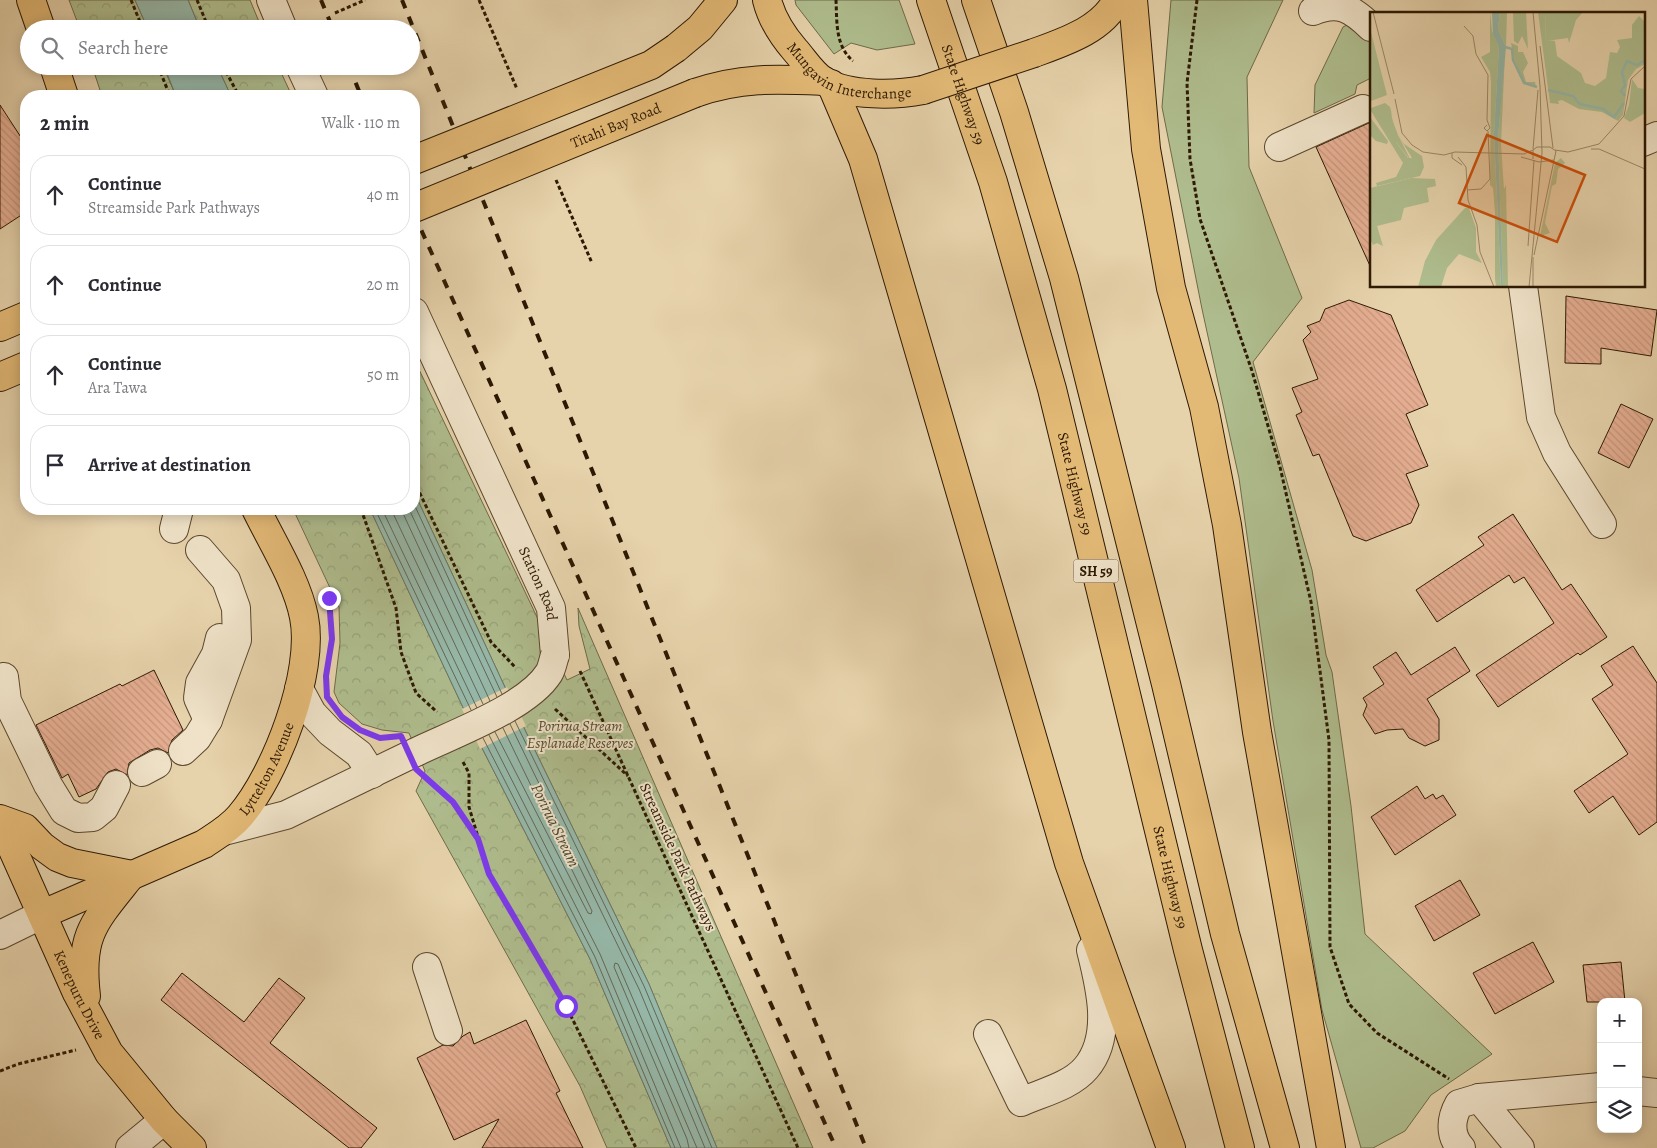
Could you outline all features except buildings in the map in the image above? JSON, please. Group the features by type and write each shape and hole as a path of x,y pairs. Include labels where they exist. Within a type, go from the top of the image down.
{"main road":[{"path":"31,0 38,20"},
{"path":"420,158 651,65 700,28 723,0"},
{"name":"Mungavin Interchange","path":"766,0 783,36 827,83 878,94 899,94 923,90 1060,43 1095,25 1112,11 1117,0"},
{"name":"State Highway 59","path":"931,0 993,182 1052,389 1188,950 1240,1148"},
{"name":"SH 59","path":"976,0 1014,112 1064,278 1142,587 1225,934 1285,1148"},
{"path":"1133,0 1146,149 1171,288 1204,407 1227,525 1257,732 1331,1148"},
{"path":"57,75 62,90"},
{"name":"Titahi Bay Road","path":"420,206 720,84 764,78 827,83"},
{"path":"827,83 863,159 1069,864 1171,1148"},
{"path":"0,327 20,319"},
{"path":"0,377 20,369"},
{"name":"Lyttelton Avenue","path":"43,914 204,844 224,831 239,817 271,771 299,689 304,665 304,618 295,590 259,515"},
{"path":"0,820 25,828 42,846 57,857 72,863 132,875 91,928 87,938 84,977 89,1016"},
{"name":"Kenepuru Drive","path":"0,820 89,1016 110,1053 164,1120 192,1148"}],"street":[{"path":"271,0 279,20"},
{"path":"1313,11 1325,4 1338,4 1355,12 1370,27"},
{"path":"304,75 311,90"},
{"path":"1279,147 1363,109"},
{"path":"1644,142 1657,136"},
{"path":"1523,288 1540,417 1557,453 1602,524"},
{"name":"Station Road","path":"224,831 286,814 372,774 414,759 535,690 550,672 566,660 552,608 420,325"},
{"path":"183,751 197,738 208,720 237,640 236,608 226,580 200,550"},
{"path":"4,677 7,701 48,785 64,811 78,818 93,817 104,808 116,785"},
{"path":"299,689 312,713 330,732 359,754 372,774"},
{"path":"988,1034 1021,1102 1072,1079 1085,1069 1097,1048 1103,1018 1097,973 1069,864"},
{"path":"0,935 43,914"},
{"path":"427,967 448,1031"},
{"path":"1461,1148 1455,1141 1451,1118 1459,1104 1479,1098 1597,1087"},
{"path":"1642,1091 1657,1093"},
{"path":"1479,1098 1520,1148"},
{"path":"130,1148 164,1120"}],"path":[{"path":"131,0 139,20"},
{"path":"197,0 205,20"},
{"path":"336,13 363,0"},
{"path":"836,0 840,41 843,49 856,63"},
{"path":"1197,0 1187,83 1190,159 1200,219 1252,372 1277,457 1311,602 1329,740 1328,846 1330,948 1349,1004 1377,1033 1479,1098"},
{"path":"162,75 168,90"},
{"path":"228,75 236,90"},
{"path":"420,494 491,642 518,670"},
{"path":"363,515 396,608 401,652 416,693 442,716"},
{"path":"566,660 630,778"},
{"name":"Streamside Park Pathways","path":"553,706 630,778 798,1148"},
{"path":"461,757 469,773 469,807 489,874 566,1006 636,1148"},
{"path":"414,759 453,802 478,839"},
{"path":"0,1071 18,1064 76,1050"}],"green space":[{"path":"69,0 135,0 144,20 77,20"},
{"path":"188,0 250,0 258,20 196,20"},
{"path":"795,0 899,0 915,44 877,50 851,43 834,54 796,5"},
{"path":"1171,0 1283,0 1247,77 1249,167 1302,298 1253,362 1312,570 1326,655 1332,672 1351,806 1365,934 1492,1054 1431,1095 1405,1131 1373,1148 1361,1148 1322,1010 1273,721 1239,478 1202,309 1162,107"},
{"path":"1349,24 1370,39 1370,78 1357,85 1355,94 1314,113 1315,85 1343,27"},
{"path":"95,75 167,75 173,90 100,90"},
{"path":"221,75 282,75 289,90 228,90"},
{"name":"Porirua Stream Esplanade Reserves","path":"420,372 567,680 590,669 579,626 578,608 813,1148 717,1148 649,984 524,728 420,505"},
{"name":"Porirua Stream Esplanade Reserves","path":"296,515 373,515 482,748 590,959 671,1148 607,1148 580,1086 416,791 425,771 409,733 382,730 362,724 339,703 334,692 340,643 339,607"}],"water":[{"path":"135,0 188,0 196,20 144,20"},
{"path":"168,75 221,75 228,90 174,90"},
{"name":"Porirua Stream","path":"420,505 524,728 649,984 717,1148 671,1148 590,959 482,748 373,515 420,515"}],"pier":[{"path":"507,687 526,726 480,749 462,709"}],"railway":[{"path":"321,0 329,20"},
{"path":"402,0 410,20"},
{"path":"420,45 866,1148"},
{"path":"353,75 359,90"},
{"path":"420,227 836,1148"}],"route":[{"path":"329,598 332,639 326,676 327,697 342,717 360,730 380,738 401,736 416,769 453,802 478,839 489,874 566,1006"}]}
